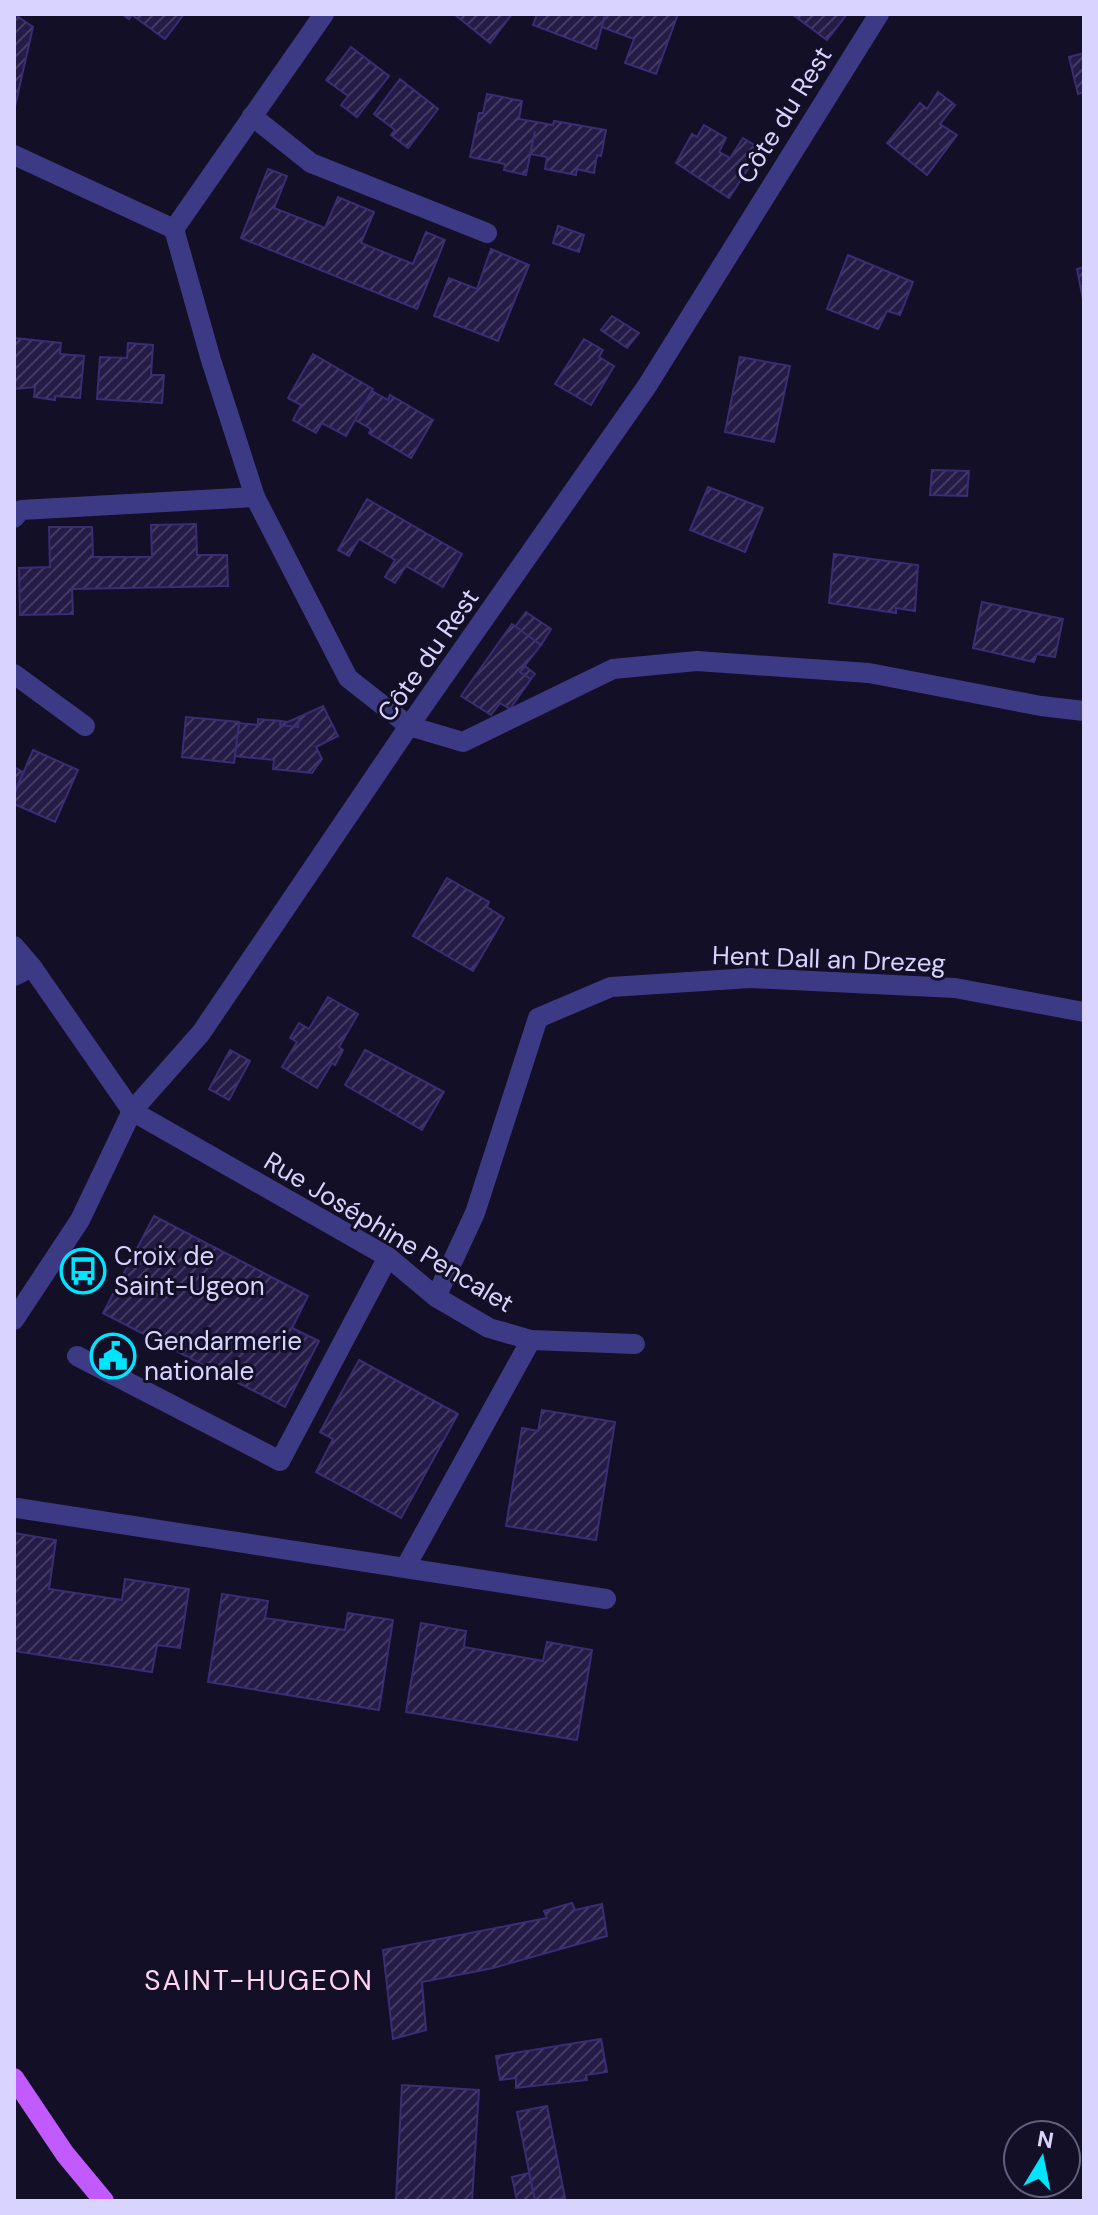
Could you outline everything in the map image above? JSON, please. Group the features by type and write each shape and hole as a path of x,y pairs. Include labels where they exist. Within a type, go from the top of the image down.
{"main road":[{"path":"14,2078 65,2154 104,2201"}],"street":[{"path":"174,229 324,14"},
{"name":"Côte du Rest","path":"14,1320 80,1220 132,1111 201,1033 409,726 647,386 879,14"},
{"path":"252,116 311,163 487,233"},
{"path":"14,155 174,229 211,360 255,497 348,678 409,726 463,742 613,669 697,661 869,673 1084,711"},
{"path":"14,518 21,510 255,497"},
{"path":"14,674 85,726"},
{"path":"14,946 23,972 132,1111"},
{"name":"Hent Dall an Drezeg","path":"436,1297 475,1213 538,1018 611,987 750,978 955,988 1084,1012"},
{"name":"Rue Joséphine Pencalet","path":"132,1111 388,1257 436,1297 489,1328 531,1340 635,1344"},
{"path":"77,1356 280,1461 388,1257"},
{"path":"405,1568 531,1340"},
{"path":"17,1508 606,1599"}],"building":[{"path":"14,14 33,27 14,111"},
{"path":"122,14 184,14 165,39 132,15 129,19"},
{"path":"454,14 512,14 490,43"},
{"path":"537,14 605,14 596,49 533,25"},
{"path":"605,14 678,14 656,74 625,63 634,39 602,27"},
{"path":"792,14 847,14 827,40"},
{"path":"351,47 389,76 357,117 341,105 348,96 326,80"},
{"path":"1084,53 1084,92 1078,94 1069,57"},
{"path":"400,79 438,109 408,148 391,135 395,130 374,114"},
{"path":"938,92 955,105 940,124 957,135 927,175 887,143 920,103 927,109"},
{"path":"487,94 522,101 519,119 553,125 554,121 606,130 594,173 577,169 576,175 545,169 547,157 530,154 526,175 504,170 505,164 470,157 479,113 483,113"},
{"path":"704,125 726,138 719,152 730,158 743,138 761,149 729,198 676,163 692,134 697,137"},
{"path":"268,169 287,176 274,208 325,228 338,197 374,212 361,243 413,264 426,232 445,240 417,309 241,238"},
{"path":"558,226 584,235 579,252 553,243"},
{"path":"491,249 529,265 498,341 434,316 449,278 477,289"},
{"path":"848,255 913,282 900,315 887,311 878,329 827,309"},
{"path":"1084,267 1084,300 1083,300 1077,269"},
{"path":"612,316 639,333 627,348 601,330"},
{"path":"14,338 61,343 60,354 84,356 80,398 55,396 55,400 34,397 35,387 14,389"},
{"path":"584,339 603,350 599,357 614,366 591,405 555,384"},
{"path":"128,343 153,345 151,375 164,375 162,403 97,399 100,357 127,358"},
{"path":"313,354 373,389 346,436 322,423 316,433 293,420 301,405 288,398"},
{"path":"740,357 790,366 774,442 725,432"},
{"path":"372,391 388,400 390,395 433,420 411,458 369,433 371,429 355,420"},
{"path":"932,470 969,471 967,496 930,495"},
{"path":"708,487 763,508 745,552 690,530"},
{"path":"367,499 462,554 443,587 406,566 395,583 385,577 395,560 359,539 349,556 338,550"},
{"path":"196,524 197,555 227,555 228,586 72,589 73,614 20,615 19,568 50,567 49,527 92,527 93,557 152,557 151,525"},
{"path":"834,554 918,565 915,611 896,608 896,613 829,603"},
{"path":"982,602 1063,619 1055,657 1037,654 1034,662 973,648"},
{"path":"526,612 551,629 541,645 515,627"},
{"path":"512,624 541,645 520,672 531,679 510,709 500,703 491,715 461,696"},
{"path":"525,666 535,674 531,679 520,672"},
{"path":"323,706 338,736 316,747 322,759 312,773 273,769 274,760 235,756 239,723 258,725 258,719 281,721 280,725 298,727 299,717"},
{"path":"186,717 239,722 234,763 182,757"},
{"path":"299,717 298,727 280,725 281,721 288,722"},
{"path":"33,750 78,770 55,822 14,804 14,795"},
{"path":"14,767 23,772 14,795"},
{"path":"447,878 489,902 487,907 504,918 473,971 413,936"},
{"path":"328,997 358,1014 339,1047 343,1050 335,1065 332,1063 317,1088 282,1067 297,1042 290,1038 299,1023 309,1029"},
{"path":"230,1050 250,1061 229,1100 209,1089"},
{"path":"365,1050 444,1092 422,1130 345,1085"},
{"path":"154,1216 308,1296 292,1328 319,1341 285,1407 103,1313"},
{"path":"359,1360 458,1414 401,1518 316,1472 333,1439 320,1432"},
{"path":"542,1410 615,1422 596,1540 506,1526 522,1428 538,1431"},
{"path":"14,1533 56,1540 49,1589 122,1600 125,1579 189,1589 180,1648 157,1645 152,1672 14,1651"},
{"path":"222,1594 268,1601 265,1618 345,1630 348,1613 393,1620 379,1710 208,1682"},
{"path":"421,1623 466,1631 464,1647 543,1661 547,1642 592,1650 577,1740 406,1712"},
{"path":"572,1903 575,1910 602,1904 607,1936 493,1968 422,1982 426,2030 393,2039 383,1950 547,1918 544,1911"},
{"path":"601,2039 607,2072 586,2075 587,2080 516,2088 516,2078 500,2080 496,2056"},
{"path":"402,2085 479,2090 472,2201 396,2201"},
{"path":"547,2106 565,2198 535,2201 517,2112"},
{"path":"529,2173 535,2201 517,2201 512,2177"}],"place":[{"name":"Croix de Saint-Ugeon","path":"83,1271"},
{"name":"Gendarmerie nationale","path":"113,1356"}],"district":[{"name":"SAINT-HUGEON","path":"259,1980"}]}
